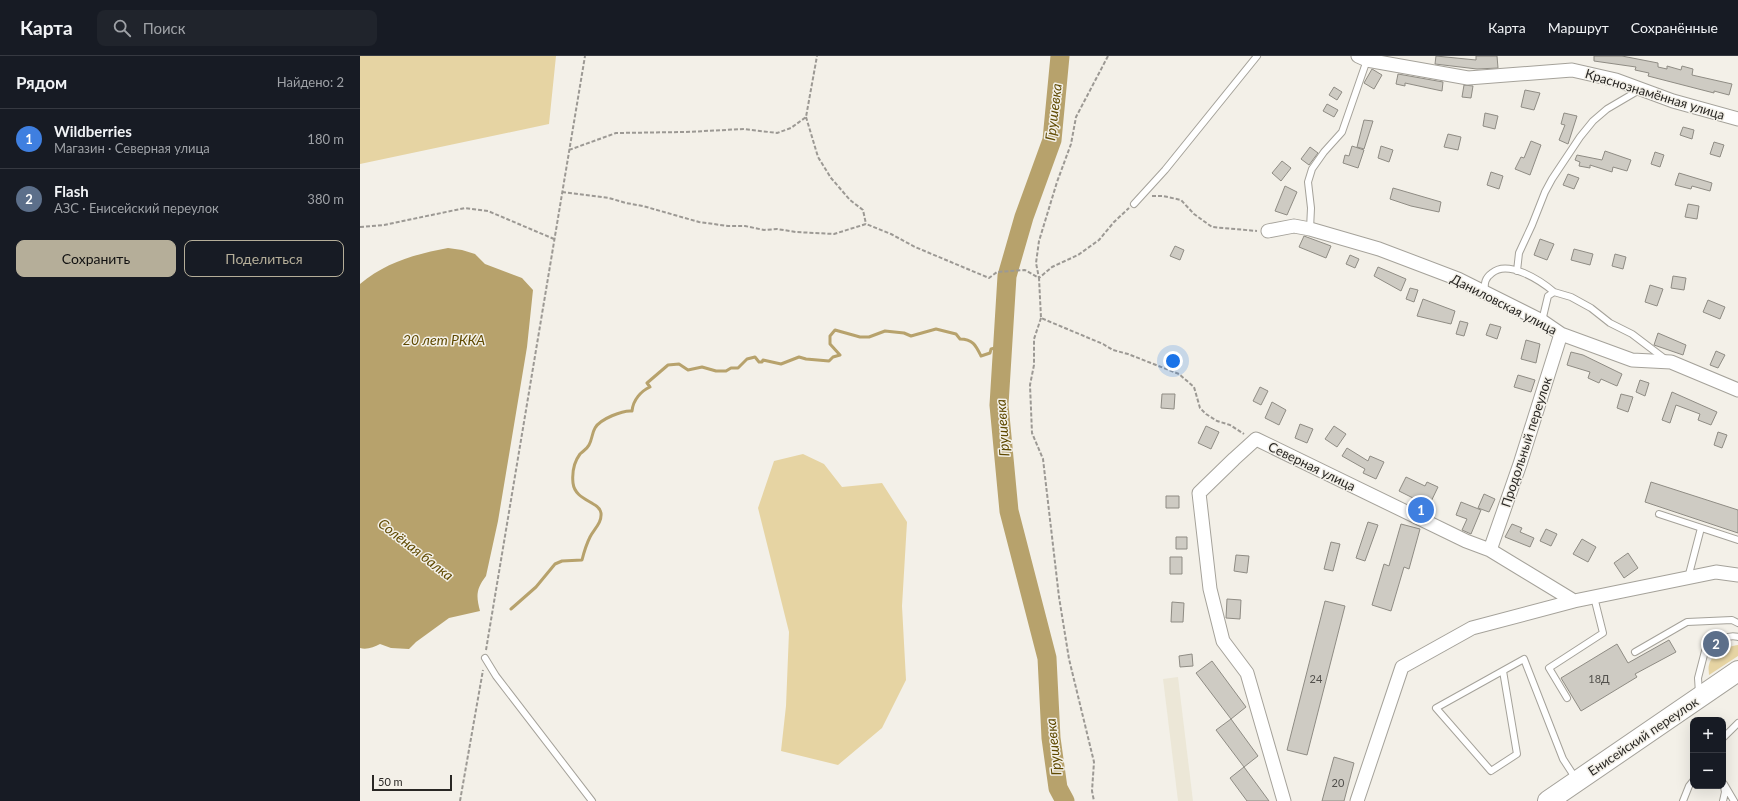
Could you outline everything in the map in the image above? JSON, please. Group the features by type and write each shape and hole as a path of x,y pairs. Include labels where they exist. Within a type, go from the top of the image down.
{"main road":[{"name":"Енисейский переулок","path":"1548,801 1738,672"}],"street":[{"name":"Краснознамённая улица","path":"1362,58 1468,78 1572,70 1616,80 1673,101 1738,119"},
{"name":"Даниловская улица","path":"1268,231 1294,226 1379,248 1458,279 1542,321 1561,334 1632,360 1671,362 1738,390"},
{"name":"Продольный переулок","path":"1490,550 1520,464 1561,334"},
{"name":"Северная улица","path":"1284,801 1247,673 1223,641 1210,589 1200,493 1256,439 1466,542 1490,550 1574,601"},
{"path":"1357,801 1402,667 1472,628 1574,601 1716,572 1738,574"}],"lane":[{"path":"1134,204 1165,170 1257,56"},
{"path":"1310,229 1311,208 1308,182 1312,169 1324,152 1342,132 1362,58"},
{"path":"1517,271 1519,253 1545,192 1580,137 1593,121 1607,109 1642,89"},
{"path":"1485,293 1485,281 1497,269 1507,268 1517,271 1538,279 1554,292 1571,297 1591,308 1610,323 1632,334 1659,355 1671,362"},
{"path":"1542,321 1548,296 1554,292"},
{"path":"1659,514 1738,540"},
{"path":"1688,578 1701,528"},
{"path":"1567,698 1549,668 1603,633 1594,597"},
{"path":"1635,652 1687,622 1732,620 1738,623"},
{"path":"1699,698 1698,678 1705,651 1724,638 1738,637"},
{"path":"485,658 496,676 592,801"},
{"path":"1503,671 1517,754 1490,771 1436,708 1524,659 1563,759 1577,780"},
{"path":"1726,735 1738,722"},
{"path":"1683,801 1690,785"},
{"path":"1726,788 1734,801"},
{"path":"1723,801 1724,789"}],"path":[{"path":"460,801 585,56"},
{"path":"817,56 806,117 818,157 831,178 850,200 863,210 866,224"},
{"path":"1094,801 1092,791 1094,762 1070,659 1059,598 1043,459 1032,433 1030,385 1034,365 1034,339 1041,318 1040,278 1036,263 1039,241 1057,182 1071,144 1076,117 1108,56"},
{"path":"569,151 616,133 744,130 777,133 791,128 806,117"},
{"path":"562,192 609,198 626,203 650,207 699,222 728,226 744,226 764,230 777,229 796,232 834,234 866,224 891,234 915,247 989,278 997,272 1025,270 1040,278"},
{"path":"1040,278 1052,267 1078,254 1099,240 1114,222 1134,204 1150,196 1163,196 1181,200 1194,214 1212,226 1268,231"},
{"path":"360,227 384,225 465,208 488,211 554,239"},
{"path":"1041,318 1103,344 1113,350 1128,354 1179,374 1194,387 1200,408 1206,414 1217,421 1230,425 1247,436 1256,439"}],"shaded area":[{"path":"360,56 556,56 549,124 360,164"},
{"path":"803,454 824,464 842,487 882,483 907,522 902,606 906,680 882,728 838,765 781,751 786,706 789,632 758,508 774,461"},
{"path":"1738,645 1738,656 1709,675 1709,666 1713,657 1725,649"},
{"path":"1178,677 1193,801 1178,801 1163,679"}],"water":[{"name":"20 лет РККА","path":"448,248 475,254 485,264 522,278 533,290 527,347 498,521 486,576 480,585 478,593 480,611 449,618 416,642 409,649 391,648 380,644 363,649 360,648 360,284 380,270 402,260 424,253"}],"building":[{"path":"1436,56 1476,60 1476,56 1497,56 1498,68 1477,69 1435,64"},
{"path":"1594,56 1622,56 1658,63 1658,67 1667,69 1667,66 1681,70 1682,66 1693,69 1692,75 1732,84 1729,95 1714,91 1714,93 1648,76 1649,73 1635,70 1636,67 1594,61"},
{"path":"1372,69 1382,75 1374,89 1364,83"},
{"path":"1398,74 1443,82 1442,91 1405,83 1405,86 1396,84"},
{"path":"1464,85 1473,86 1471,98 1462,97"},
{"path":"1334,87 1342,92 1337,100 1329,95"},
{"path":"1525,90 1540,93 1534,110 1521,107"},
{"path":"1327,104 1338,110 1334,117 1323,111"},
{"path":"1485,113 1498,116 1495,129 1483,126"},
{"path":"1564,113 1577,116 1568,144 1559,140 1565,125 1561,124"},
{"path":"1364,120 1373,121 1364,149 1357,147"},
{"path":"1683,127 1694,130 1692,139 1680,135"},
{"path":"1448,134 1461,137 1458,150 1444,147"},
{"path":"1531,141 1541,145 1530,175 1515,169 1521,157 1524,158"},
{"path":"1714,142 1724,145 1720,157 1710,154"},
{"path":"1352,146 1364,150 1358,168 1343,163 1345,155 1349,156"},
{"path":"1381,146 1393,150 1389,162 1378,158"},
{"path":"1310,147 1318,153 1309,165 1301,159"},
{"path":"1605,151 1631,160 1627,171 1613,167 1612,172 1590,165 1590,168 1579,166 1580,162 1575,160 1577,155 1602,160"},
{"path":"1655,152 1664,155 1660,167 1651,164"},
{"path":"1282,161 1291,168 1281,181 1272,173"},
{"path":"1491,172 1503,176 1499,189 1487,185"},
{"path":"1679,173 1712,183 1710,191 1692,186 1691,189 1675,185"},
{"path":"1568,174 1579,178 1574,189 1563,185"},
{"path":"1285,186 1297,192 1287,215 1275,211"},
{"path":"1393,188 1441,202 1439,212 1411,206 1390,199"},
{"path":"1688,204 1699,206 1697,219 1685,217"},
{"path":"1304,236 1331,246 1326,258 1299,247"},
{"path":"1540,239 1554,244 1547,260 1534,255"},
{"path":"1175,246 1184,250 1180,260 1170,256"},
{"path":"1574,249 1593,254 1590,265 1571,260"},
{"path":"1615,254 1626,257 1623,269 1612,266"},
{"path":"1350,255 1359,259 1355,268 1346,264"},
{"path":"1378,267 1406,279 1401,291 1374,276"},
{"path":"1673,276 1686,278 1684,290 1671,288"},
{"path":"1650,285 1663,289 1657,306 1645,302"},
{"path":"1410,288 1418,290 1414,302 1406,299"},
{"path":"1423,299 1455,311 1451,324 1417,316"},
{"path":"1708,300 1725,307 1720,319 1703,312"},
{"path":"1460,321 1468,323 1464,336 1456,334"},
{"path":"1490,324 1501,327 1497,339 1486,335"},
{"path":"1658,333 1686,345 1683,355 1654,345"},
{"path":"1526,340 1540,344 1536,363 1521,359"},
{"path":"1716,351 1725,355 1718,368 1710,365"},
{"path":"1571,352 1583,355 1622,374 1617,386 1601,379 1599,383 1588,378 1590,372 1567,365"},
{"path":"1518,375 1535,380 1531,392 1514,387"},
{"path":"1640,380 1649,383 1645,396 1636,392"},
{"path":"1260,387 1268,391 1261,405 1253,401"},
{"path":"1672,392 1717,412 1711,425 1698,420 1700,414 1676,405 1670,423 1662,420"},
{"path":"1162,394 1175,394 1174,409 1161,408"},
{"path":"1621,394 1633,397 1628,412 1617,408"},
{"path":"1272,402 1286,410 1279,425 1265,418"},
{"path":"1300,424 1313,429 1307,443 1295,438"},
{"path":"1206,426 1219,432 1211,449 1198,443"},
{"path":"1334,426 1346,434 1337,447 1325,439"},
{"path":"1718,432 1727,435 1722,448 1714,445"},
{"path":"1347,448 1368,461 1370,456 1384,462 1376,479 1363,473 1365,469 1342,456"},
{"path":"1406,477 1425,486 1427,482 1438,487 1426,512 1417,508 1419,501 1399,491"},
{"path":"1651,482 1738,510 1738,533 1645,502"},
{"path":"1484,494 1495,499 1489,512 1478,508"},
{"path":"1166,496 1179,496 1179,508 1166,508"},
{"path":"1461,502 1481,510 1471,534 1462,530 1467,519 1456,515"},
{"path":"1368,522 1378,525 1365,561 1356,558"},
{"path":"1401,524 1420,529 1409,569 1404,567 1391,611 1372,605 1384,564 1389,566"},
{"path":"1512,524 1522,528 1520,532 1534,538 1530,547 1505,537"},
{"path":"1546,529 1557,534 1551,546 1540,541"},
{"path":"1176,537 1187,537 1187,549 1176,549"},
{"path":"1582,539 1596,547 1588,562 1573,554"},
{"path":"1331,542 1340,544 1333,571 1324,569"},
{"path":"1628,553 1638,568 1624,578 1614,563"},
{"path":"1236,555 1249,556 1247,573 1234,571"},
{"path":"1170,557 1182,557 1182,574 1170,574"},
{"path":"1227,599 1241,600 1240,619 1226,618"},
{"path":"1325,601 1345,606 1307,755 1287,750"},
{"path":"1172,602 1184,603 1183,622 1171,622"},
{"path":"1669,640 1676,652 1635,674 1637,677 1581,711 1561,678 1617,644 1628,663"},
{"path":"1192,654 1193,666 1180,667 1179,656"},
{"path":"1212,661 1246,707 1231,719 1196,673"},
{"path":"1231,719 1258,756 1244,767 1216,730"},
{"path":"1334,757 1354,763 1344,801 1322,801"},
{"path":"1244,767 1269,801 1247,801 1230,778"}],"waterway":[{"name":"Грушевка","path":"1060,56 1052,140 1024,217 1007,276 999,405 1009,511 1047,658 1051,738 1058,788 1065,801"},
{"name":"Солёная балка","path":"511,609 536,587 555,564 562,561 582,560 585,548 600,520 601,513 596,506 578,494 575,489 573,475 576,460 588,446 594,430 598,425 602,421 612,416 623,412 632,411 638,396 650,387 647,383 668,365 679,364 688,370 702,367 716,371 726,371 731,368 738,368 747,359 755,357 759,362 762,362 763,360 781,364 799,357 829,361 833,357 840,355 830,344 830,336 835,330 860,337 869,337 885,331 904,333 911,336 936,329 956,334 960,339 968,340 976,346 981,356 990,353 991,349 1003,346"}],"place":[{"name":"Wildberries","path":"1421,510"},
{"name":"Flash","path":"1716,644"}]}
